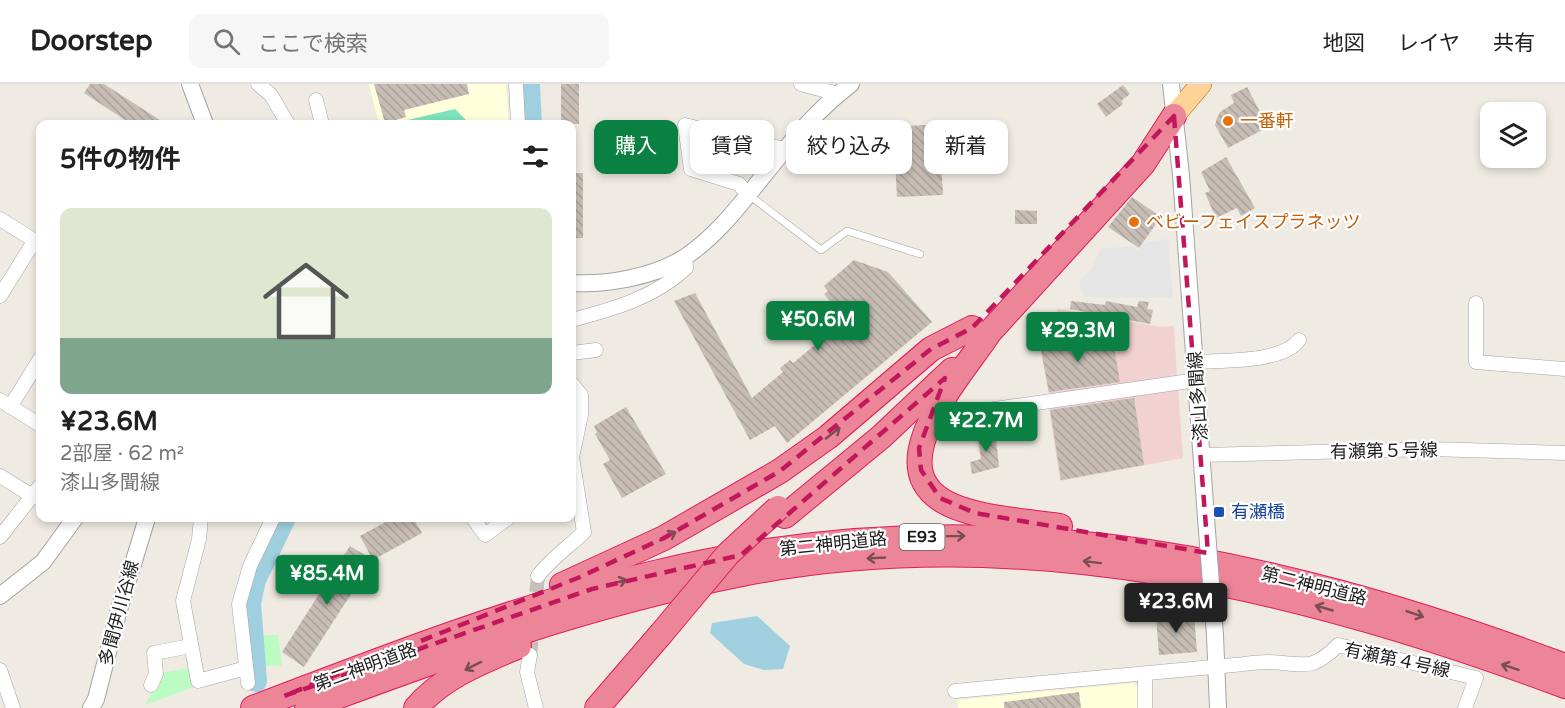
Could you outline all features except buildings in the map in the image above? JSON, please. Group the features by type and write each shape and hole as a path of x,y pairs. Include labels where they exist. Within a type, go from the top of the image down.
{"highway":[{"path":"597,708 782,512 888,430 979,332 1143,164 1174,116"},
{"path":"979,332 933,414 919,448 921,470 932,490 940,498 975,513 1122,535 1269,567 1377,601"},
{"path":"284,696 580,577 664,538 780,471 837,430 931,349 979,332"},
{"name":"第二神明道路","path":"253,708 477,626 592,589 697,563 755,553 855,541 971,536 1084,543 1201,560 1377,601 1565,666"},
{"name":"第二神明道路","path":"307,708 480,644 591,608 685,586 746,573 854,559 969,554 1084,561 1142,568 1265,591 1368,621 1565,686"},
{"path":"416,708 440,686 476,664 541,636 685,586"},
{"path":"611,708 664,638"}],"main road":[{"path":"1174,116 1201,84"}],"street":[{"path":"190,84 204,120"},
{"path":"258,84 271,95 286,120"},
{"path":"516,84 518,120"},
{"path":"801,84 844,89"},
{"name":"漆山多聞線","path":"1171,84 1181,175 1196,362 1218,708"},
{"path":"576,283 623,280 673,264 685,257 717,230 784,149 844,89"},
{"path":"316,100 321,120"},
{"path":"748,195 739,184 691,169 685,125 784,149"},
{"path":"0,219 36,241"},
{"path":"0,296 36,245"},
{"path":"576,319 627,304 653,292 686,268 685,257"},
{"path":"1476,303 1476,362 1565,369"},
{"path":"1196,362 1269,356 1294,346 1299,340"},
{"path":"576,352 596,350"},
{"path":"36,364 5,403 36,422"},
{"path":"981,411 1197,380"},
{"path":"576,388 582,395 576,438"},
{"name":"有瀬第５号線","path":"1202,455 1428,449 1565,453"},
{"path":"0,476 36,492"},
{"path":"538,576 546,565 560,556 584,532 576,482"},
{"path":"0,537 36,493"},
{"path":"0,596 43,562 72,522"},
{"name":"多聞伊川谷線","path":"91,708 96,699 137,545 146,522"},
{"path":"201,522 199,539 183,601 198,681 246,668"},
{"path":"248,682 238,604 250,566 271,522"},
{"path":"476,522 485,535 503,522"},
{"name":"有瀬第４号線","path":"1216,666 1268,662 1303,666 1325,659 1338,645 1476,678 1465,708"},
{"path":"151,685 156,674 154,653 191,646"},
{"path":"530,655 527,672 536,708"},
{"path":"955,691 1145,675 1216,666"},
{"path":"0,670 13,708"},
{"path":"1145,675 1145,708"}],"lane":[{"path":"748,195 821,250 847,231 920,254"}],"highlighted area":[{"path":"1174,116 1208,553 975,513 940,498 921,470 919,448 945,378 741,555 592,589 284,696 580,577 664,538 780,471 931,349 972,328"}],"shaded area":[{"path":"369,84 506,84 509,120 378,120"},
{"path":"1168,239 1173,298 1084,297 1079,282 1093,267 1100,249 1132,246 1138,250 1144,243"},
{"path":"1058,309 1160,327 1174,326 1177,377 1049,396 1039,340"},
{"path":"1178,386 1183,458 1060,481 1049,406"},
{"path":"1133,683 1140,687 1139,708 958,708 958,700"}],"green space":[{"path":"455,109 466,120 407,120"},
{"path":"256,635 278,635 282,666 259,666"},
{"path":"189,668 194,687 145,705 164,672"}],"water":[{"path":"757,616 790,646 783,669 764,670 744,664 710,633 712,623"}],"waterway":[{"path":"529,84 531,120"},
{"path":"256,681 250,603 255,580 283,522"}],"tunnel":[{"path":"530,655 538,576"}],"place":[{"name":"一番軒","path":"1228,121"},
{"name":"ベビーフェイスプラネッツ","path":"1134,222"},
{"name":"有瀬橋","path":"1219,512"}]}
